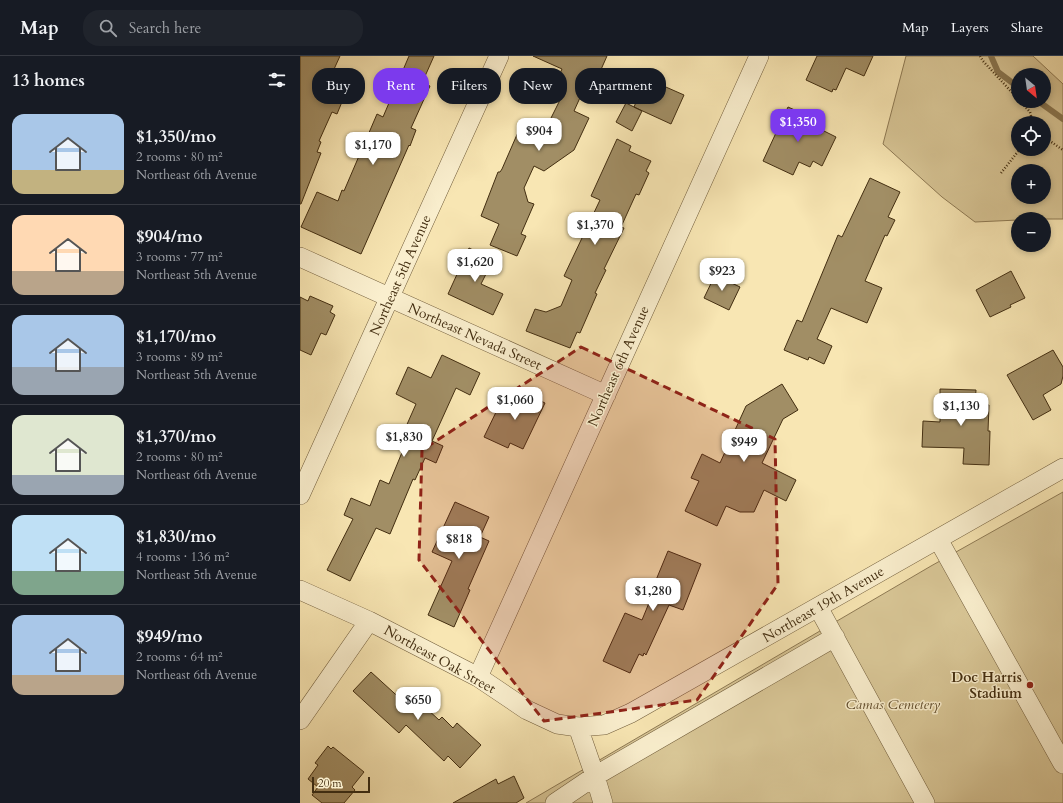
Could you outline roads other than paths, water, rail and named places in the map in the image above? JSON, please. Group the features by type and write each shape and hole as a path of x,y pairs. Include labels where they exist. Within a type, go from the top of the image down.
{"street":[{"name":"Northeast 5th Avenue","path":"300,494 499,56"},
{"name":"Northeast 6th Avenue","path":"478,677 759,56"},
{"name":"Northeast Nevada Street","path":"300,257 606,395"},
{"name":"Northeast 19th Avenue","path":"578,728 604,725 631,713 1063,468"},
{"path":"938,539 1063,764"},
{"name":"Northeast Oak Street","path":"300,590 369,621 478,677 527,710 557,724 578,728"},
{"path":"818,606 925,803"},
{"path":"300,720 369,621"},
{"path":"555,803 595,776 835,637"},
{"path":"578,728 603,803"}],"waterway":[{"path":"991,56 998,72 1011,82"},
{"path":"1048,108 1063,119"}],"place":[{"name":"Doc Harris Stadium","path":"1030,685"}],"park label":[{"name":"Camas Cemetery","path":"893,704"}]}
